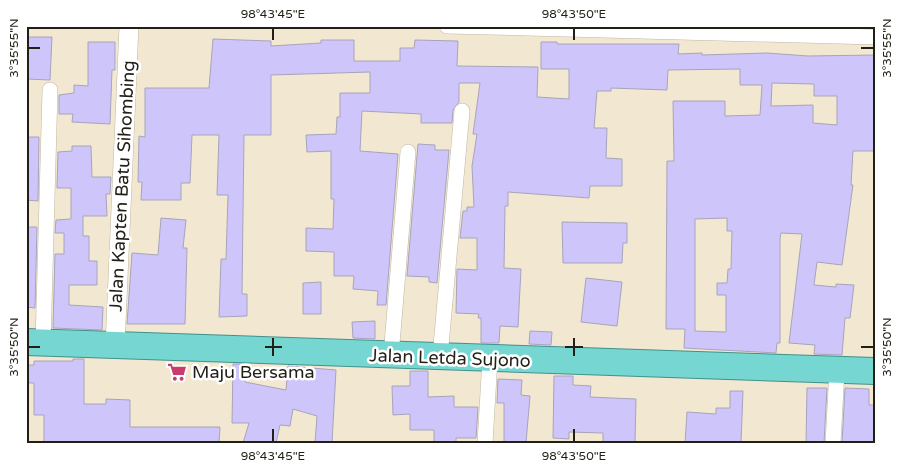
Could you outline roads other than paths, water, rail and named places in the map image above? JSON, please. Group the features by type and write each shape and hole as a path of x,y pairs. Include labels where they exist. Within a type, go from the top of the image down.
{"highway":[{"name":"Jalan Letda Sujono","path":"35,343 875,371"}],"street":[{"name":"Jalan Kapten Batu Sihombing","path":"115,346 129,26"},
{"path":"447,26 875,37"},
{"path":"35,343 50,90"},
{"path":"440,357 462,112"},
{"path":"391,356 408,152"},
{"path":"485,443 490,359"},
{"path":"833,443 837,370"}],"place":[{"name":"Maju Bersama","path":"177,372"}]}
